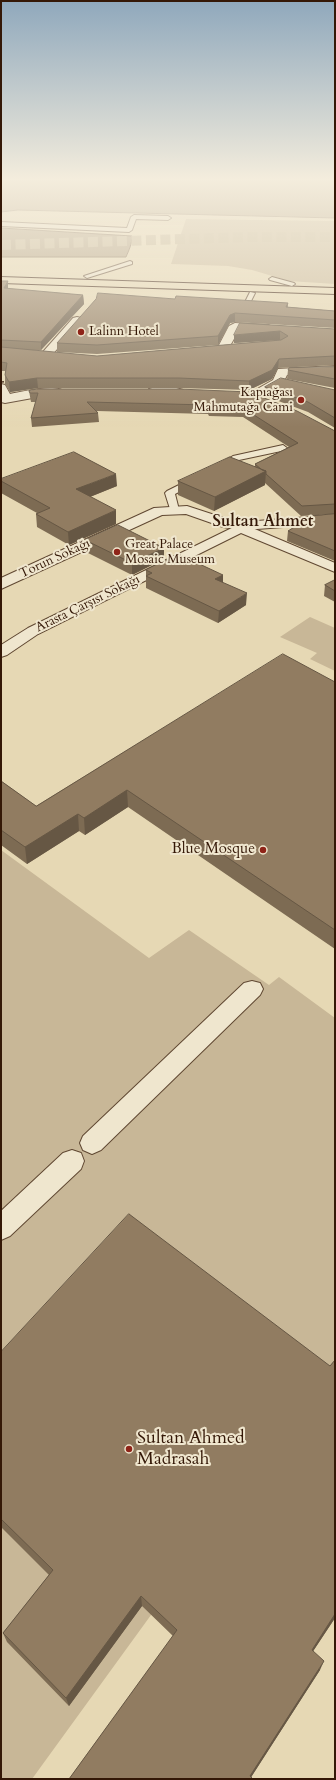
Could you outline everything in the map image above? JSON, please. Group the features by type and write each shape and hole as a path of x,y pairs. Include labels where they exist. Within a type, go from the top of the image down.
{"main road":[{"path":"1,275 87,276 335,286"},
{"path":"1,280 335,291"}],"street":[{"path":"46,356 86,310"},
{"path":"223,349 235,326 281,329"},
{"path":"208,350 237,348"},
{"path":"31,355 60,356"},
{"path":"278,382 282,372 335,370"},
{"path":"251,396 278,382 292,385"},
{"path":"153,385 179,393"},
{"path":"3,393 74,393"},
{"path":"141,393 193,394"},
{"path":"237,396 251,396 266,402"},
{"name":"Torun Sokağı","path":"1,584 159,511 187,510 228,524 243,527 335,519"},
{"path":"243,527 335,568"},
{"name":"Arasta Çarşısı Sokağı","path":"1,652 33,630 243,527"},
{"path":"92,1143 252,989"},
{"path":"1,1228 72,1161"}],"lane":[{"path":"87,276 130,264"},
{"path":"272,279 292,284"},
{"path":"246,306 252,293"},
{"path":"174,510 170,493 236,458 283,448"}],"shaded area":[{"path":"172,261 335,261 335,284 289,281 252,270 228,266 171,264"},
{"path":"310,617 335,628 335,671 310,659 317,653 280,637"},
{"path":"1,850 149,958 189,930 269,985 279,977 335,1018 335,1371 151,1615 32,1779 1,1779"}],"building":[{"path":"1,281 8,281 4,288 83,295 41,342 1,340"},
{"path":"98,293 175,299 176,296 288,303 286,307 335,311 335,320 235,313 230,315 218,336 97,345 57,343 96,299"},
{"path":"240,323 335,329 335,356 279,359 272,370 249,381 179,378 37,378 9,382 5,375 7,363 1,362 1,347 97,356 281,340 288,336 280,331 234,335"},
{"path":"335,367 335,379 288,370 289,368"},
{"path":"281,378 335,390 335,418 308,402 265,387"},
{"path":"37,389 179,389 249,392 297,411 335,431 335,504 302,506 266,474 266,471 262,470 255,464 298,443 243,408 209,407 208,405 87,402 98,413 31,418 38,393 30,393 29,391"},
{"path":"74,452 116,474 76,489 116,510 68,532 36,514 50,508 1,481 1,479"},
{"path":"230,457 266,471 215,497 178,481"},
{"path":"335,514 335,551 288,531 312,516"},
{"path":"118,525 164,548 132,563 85,540"},
{"path":"178,554 223,575 215,579 247,593 219,611 146,576 152,573 146,570"},
{"path":"335,580 335,591 325,585"},
{"name":"Blue Mosque","path":"283,654 335,682 335,930 127,790 84,818 78,814 25,847 1,830 1,781 36,806"},
{"path":"129,1214 330,1366 335,1360 335,1614 312,1650 324,1661 250,1776 253,1779 69,1779 177,1630 141,1596 66,1698 3,1633 53,1570 1,1519 1,1352"}],"railway":[{"path":"1,382 16,381"}],"place":[{"name":"Lalinn Hotel","path":"81,332"},
{"name":"Kapıağası Mahmutağa Cami","path":"301,400"},
{"name":"Great Palace Mosaic Museum","path":"117,552"},
{"name":"Blue Mosque","path":"263,850"},
{"name":"Sultan Ahmed Madrasah","path":"129,1449"}],"district":[{"name":"Sultan Ahmet","path":"263,522"}]}
